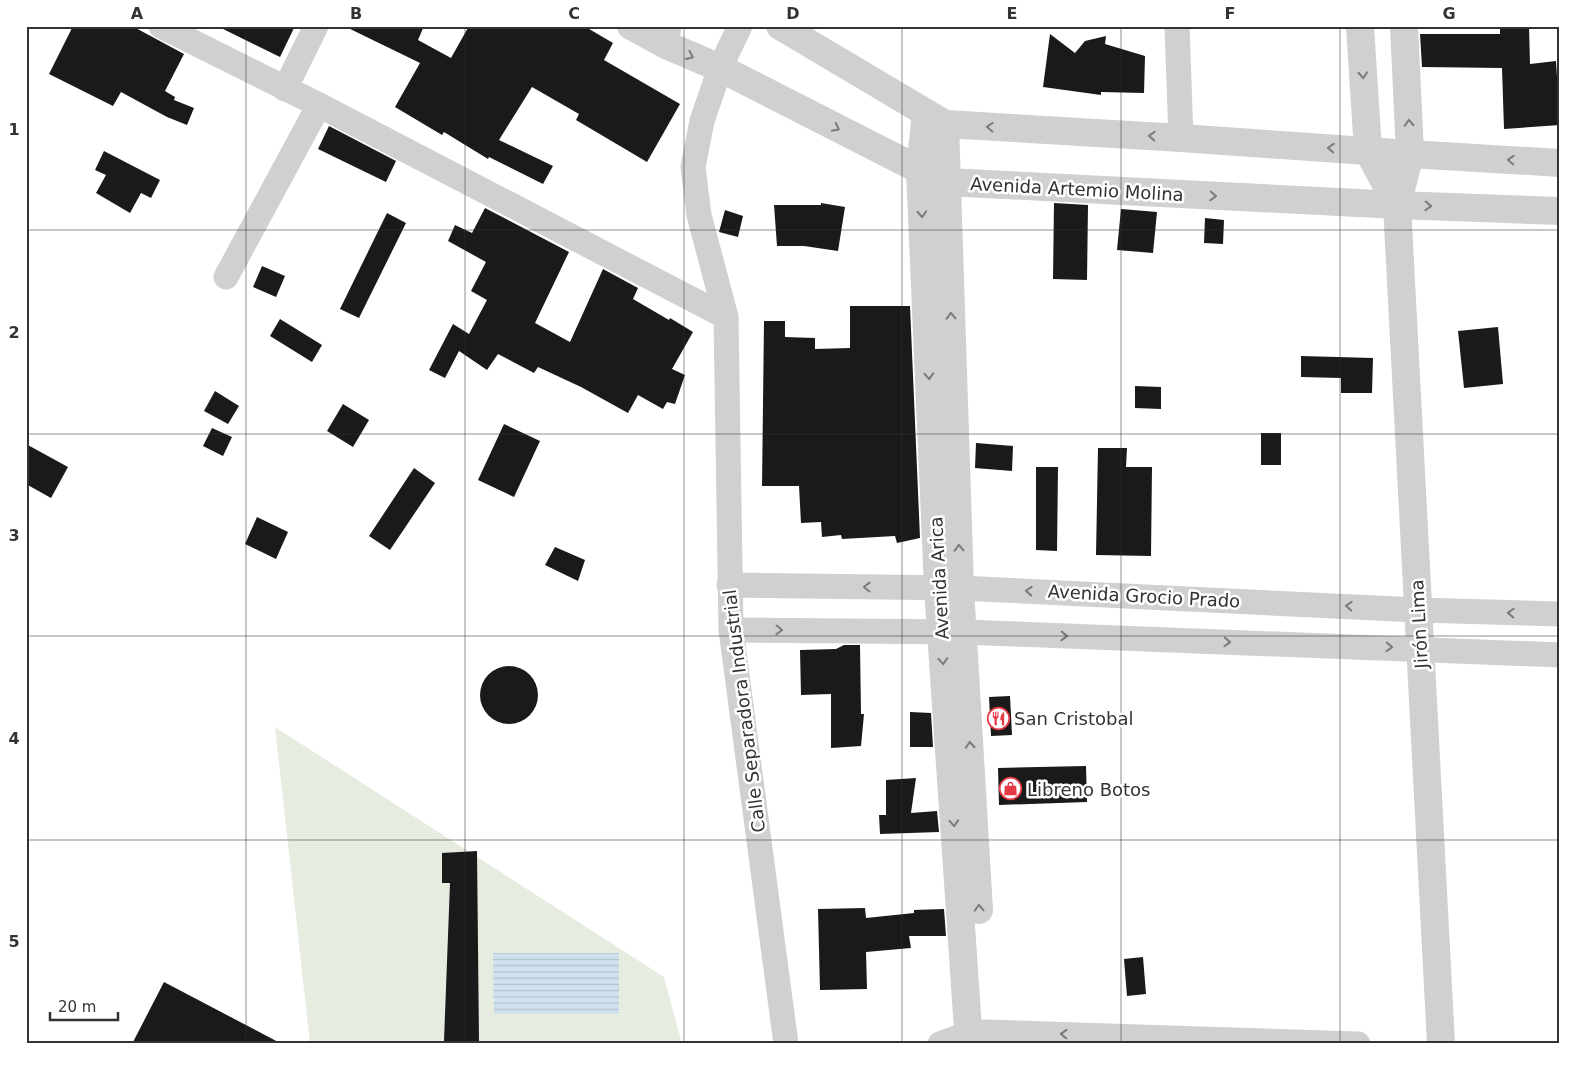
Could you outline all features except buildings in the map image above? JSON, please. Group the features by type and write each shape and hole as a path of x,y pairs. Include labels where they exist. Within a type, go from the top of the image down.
{"street":[{"path":"161,26 285,88 726,317"},
{"path":"285,88 316,26"},
{"name":"Avenida Artemio Molina","path":"631,26 668,36 720,68 947,182 1397,205 1560,211"},
{"name":"Calle Separadora Industrial","path":"740,26 720,68 702,121 693,167 699,215 726,317 731,630 786,1043"},
{"path":"780,26 809,34 935,118 1180,138 1560,163"},
{"path":"1177,26 1180,138"},
{"path":"1360,26 1368,151 1397,205"},
{"path":"1397,205 1410,154 1404,26"},
{"path":"226,277 319,106"},
{"name":"Avenida Arica","path":"935,118 920,170 952,632 977,1038"},
{"name":"Avenida Arica","path":"935,118 947,182 949,588"},
{"name":"Jirón Lima","path":"1397,205 1441,1044"},
{"name":"Avenida Grocio Prado","path":"729,586 949,588 1418,610 1560,614"},
{"path":"731,630 952,632 1420,648 1560,655"},
{"path":"940,1044 977,1038 1358,1044"},
{"path":"786,1043 797,1044"}],"shaded area":[{"path":"275,727 664,977 682,1044 310,1044"}],"water":[{"path":"493,953 619,953 619,1014 494,1014"}],"place":[{"name":"San Cristobal","path":"998,718"},
{"name":"Libreno Botos","path":"1011,789"}]}
